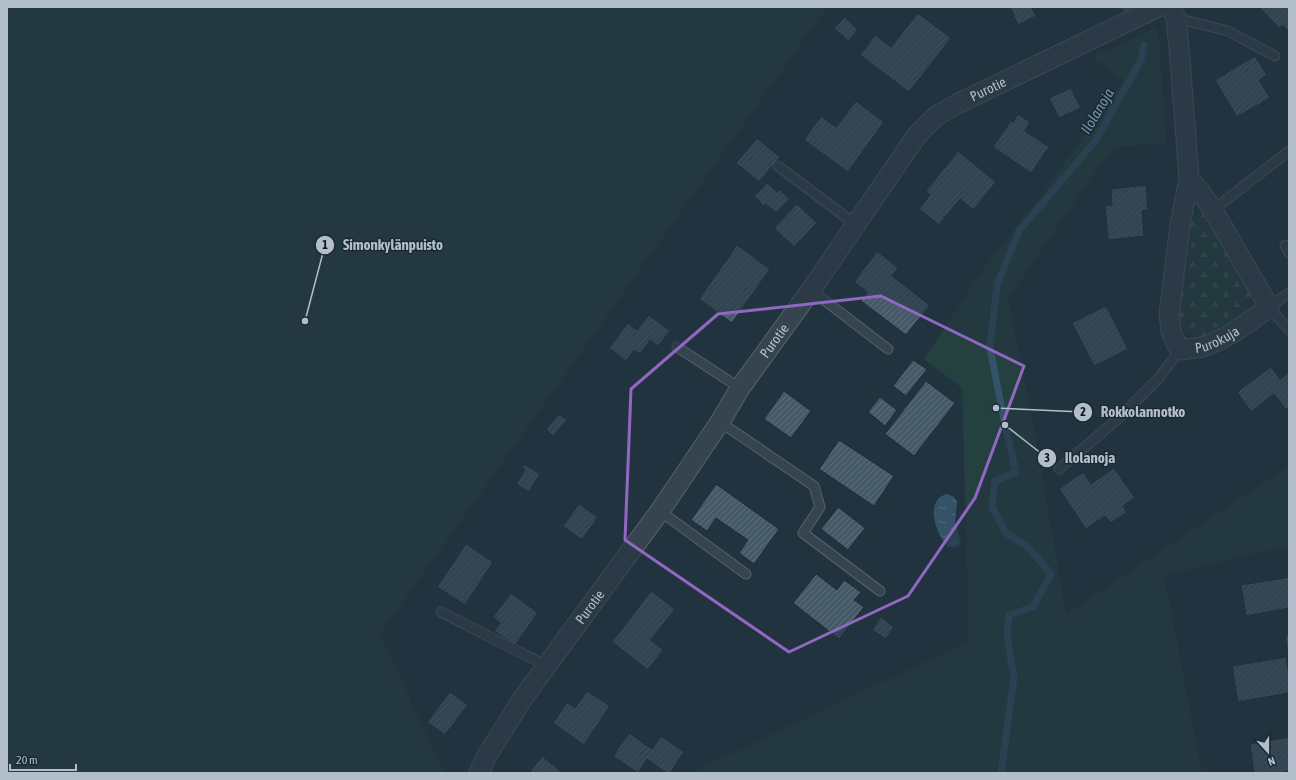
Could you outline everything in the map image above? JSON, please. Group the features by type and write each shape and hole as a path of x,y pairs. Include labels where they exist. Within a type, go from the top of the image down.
{"street":[{"name":"Purotie","path":"479,773 486,757 523,698 660,511 720,422 740,388 811,290 917,135 936,116 957,104 1158,7"},
{"name":"Purokuja","path":"1173,12 1180,58 1189,179 1180,225 1169,314 1176,345 1180,350 1202,346 1220,339 1270,307"},
{"path":"1189,179 1213,210 1270,307"}],"lane":[{"path":"1173,12 1228,31 1276,56"},
{"path":"1213,210 1289,152"},
{"path":"778,166 855,224"},
{"path":"811,290 888,349"},
{"path":"1289,293 1270,307 1289,330"},
{"path":"677,347 740,388"},
{"path":"1059,469 1120,417 1158,379 1180,350"},
{"path":"720,422 814,486 820,507 803,534 880,592"},
{"path":"660,511 746,574"},
{"path":"441,612 546,666"}],"highlighted area":[{"path":"881,296 1024,366 975,498 908,596 789,652 625,540 631,389 718,314"}],"green space":[{"path":"7,7 827,7 380,634 444,773 7,773"},
{"path":"1155,28 1159,37 1166,143 1116,147 1099,166 1008,299 1034,429 1066,614 1289,466 1289,546 1164,575 1202,773 690,773 969,641 962,388 924,359 981,272 1041,196 1123,81 1092,57"},
{"path":"1202,213 1207,214 1252,290 1248,309 1232,323 1200,337 1186,333 1178,318 1186,236 1193,217"}],"water":[{"path":"947,494 954,497 957,502 955,523 961,543 955,547 948,547 944,543 935,523 934,509 936,503 940,497"}],"building":[{"path":"1010,7 1035,7 1032,8 1036,16 1018,25"},
{"path":"1259,7 1289,7 1289,32 1283,25 1279,28"},
{"path":"918,13 951,38 909,92 860,55 875,35 891,47"},
{"path":"845,17 858,30 848,41 834,28"},
{"path":"1255,56 1267,75 1259,80 1270,98 1237,117 1215,80"},
{"path":"1071,88 1081,108 1059,118 1049,98"},
{"path":"856,101 884,122 848,172 804,140 821,116 836,127"},
{"path":"1018,114 1030,122 1025,131 1049,147 1031,173 993,147 1011,121 1013,122"},
{"path":"757,138 780,157 759,182 736,163"},
{"path":"958,151 996,182 973,210 960,199 939,225 919,209 930,195 926,191"},
{"path":"767,183 777,192 779,189 790,199 776,213 766,204 764,206 754,196"},
{"path":"1146,185 1148,210 1142,211 1144,236 1108,240 1105,206 1112,205 1111,189"},
{"path":"797,204 817,223 794,247 774,228"},
{"path":"737,245 770,269 732,323 699,299"},
{"path":"877,251 898,268 892,276 930,305 906,335 861,301 867,292 854,282"},
{"path":"1106,306 1128,349 1094,366 1072,323"},
{"path":"649,315 670,331 658,346 650,340 640,354 634,350 626,361 609,348 628,323 637,330"},
{"path":"913,360 927,369 906,396 893,386"},
{"path":"1271,367 1280,379 1289,373 1289,408 1286,410 1274,394 1251,412 1237,392"},
{"path":"926,381 955,403 914,456 885,434"},
{"path":"784,391 811,411 791,438 764,419"},
{"path":"880,397 897,410 885,426 868,412"},
{"path":"559,414 567,420 553,436 546,429"},
{"path":"839,440 894,476 874,506 819,469"},
{"path":"524,464 540,474 529,492 516,484 525,470 522,468"},
{"path":"1114,468 1135,498 1123,506 1127,512 1111,523 1105,516 1086,529 1059,489 1083,472 1091,484"},
{"path":"716,484 779,529 754,564 739,553 748,540 716,518 707,531 691,520"},
{"path":"579,504 598,517 582,540 563,526"},
{"path":"838,507 865,528 848,550 821,529"},
{"path":"466,544 493,562 465,605 437,587"},
{"path":"816,574 837,590 844,580 861,592 854,600 864,607 839,639 793,603"},
{"path":"1289,577 1289,608 1246,616 1241,585"},
{"path":"651,591 675,609 651,640 663,650 648,670 612,642"},
{"path":"511,593 538,613 515,645 494,631 500,623 493,617"},
{"path":"881,617 894,627 886,639 872,630"},
{"path":"1289,635 1289,662 1285,636"},
{"path":"1286,657 1289,675 1289,693 1238,702 1232,666"},
{"path":"587,691 610,706 584,745 553,723 567,702 575,708"},
{"path":"450,692 468,705 445,735 427,722"},
{"path":"629,733 652,749 661,736 684,752 670,773 666,773 647,759 638,773 613,756"},
{"path":"1289,737 1289,771 1279,773 1254,773 1250,744"},
{"path":"542,756 563,773 529,773"}],"waterway":[{"name":"Ilolanoja","path":"1001,773 1014,678 1007,635 1009,615 1033,607 1051,574 1029,548 1006,533 992,507 995,481 1016,472 990,348 997,285 1019,231 1096,140 1141,60 1144,45"}],"place":[{"name":"Simonkylänpuisto","path":"305,321"},
{"name":"Rokkolannotko","path":"996,408"},
{"name":"Ilolanoja","path":"1005,425"}]}
